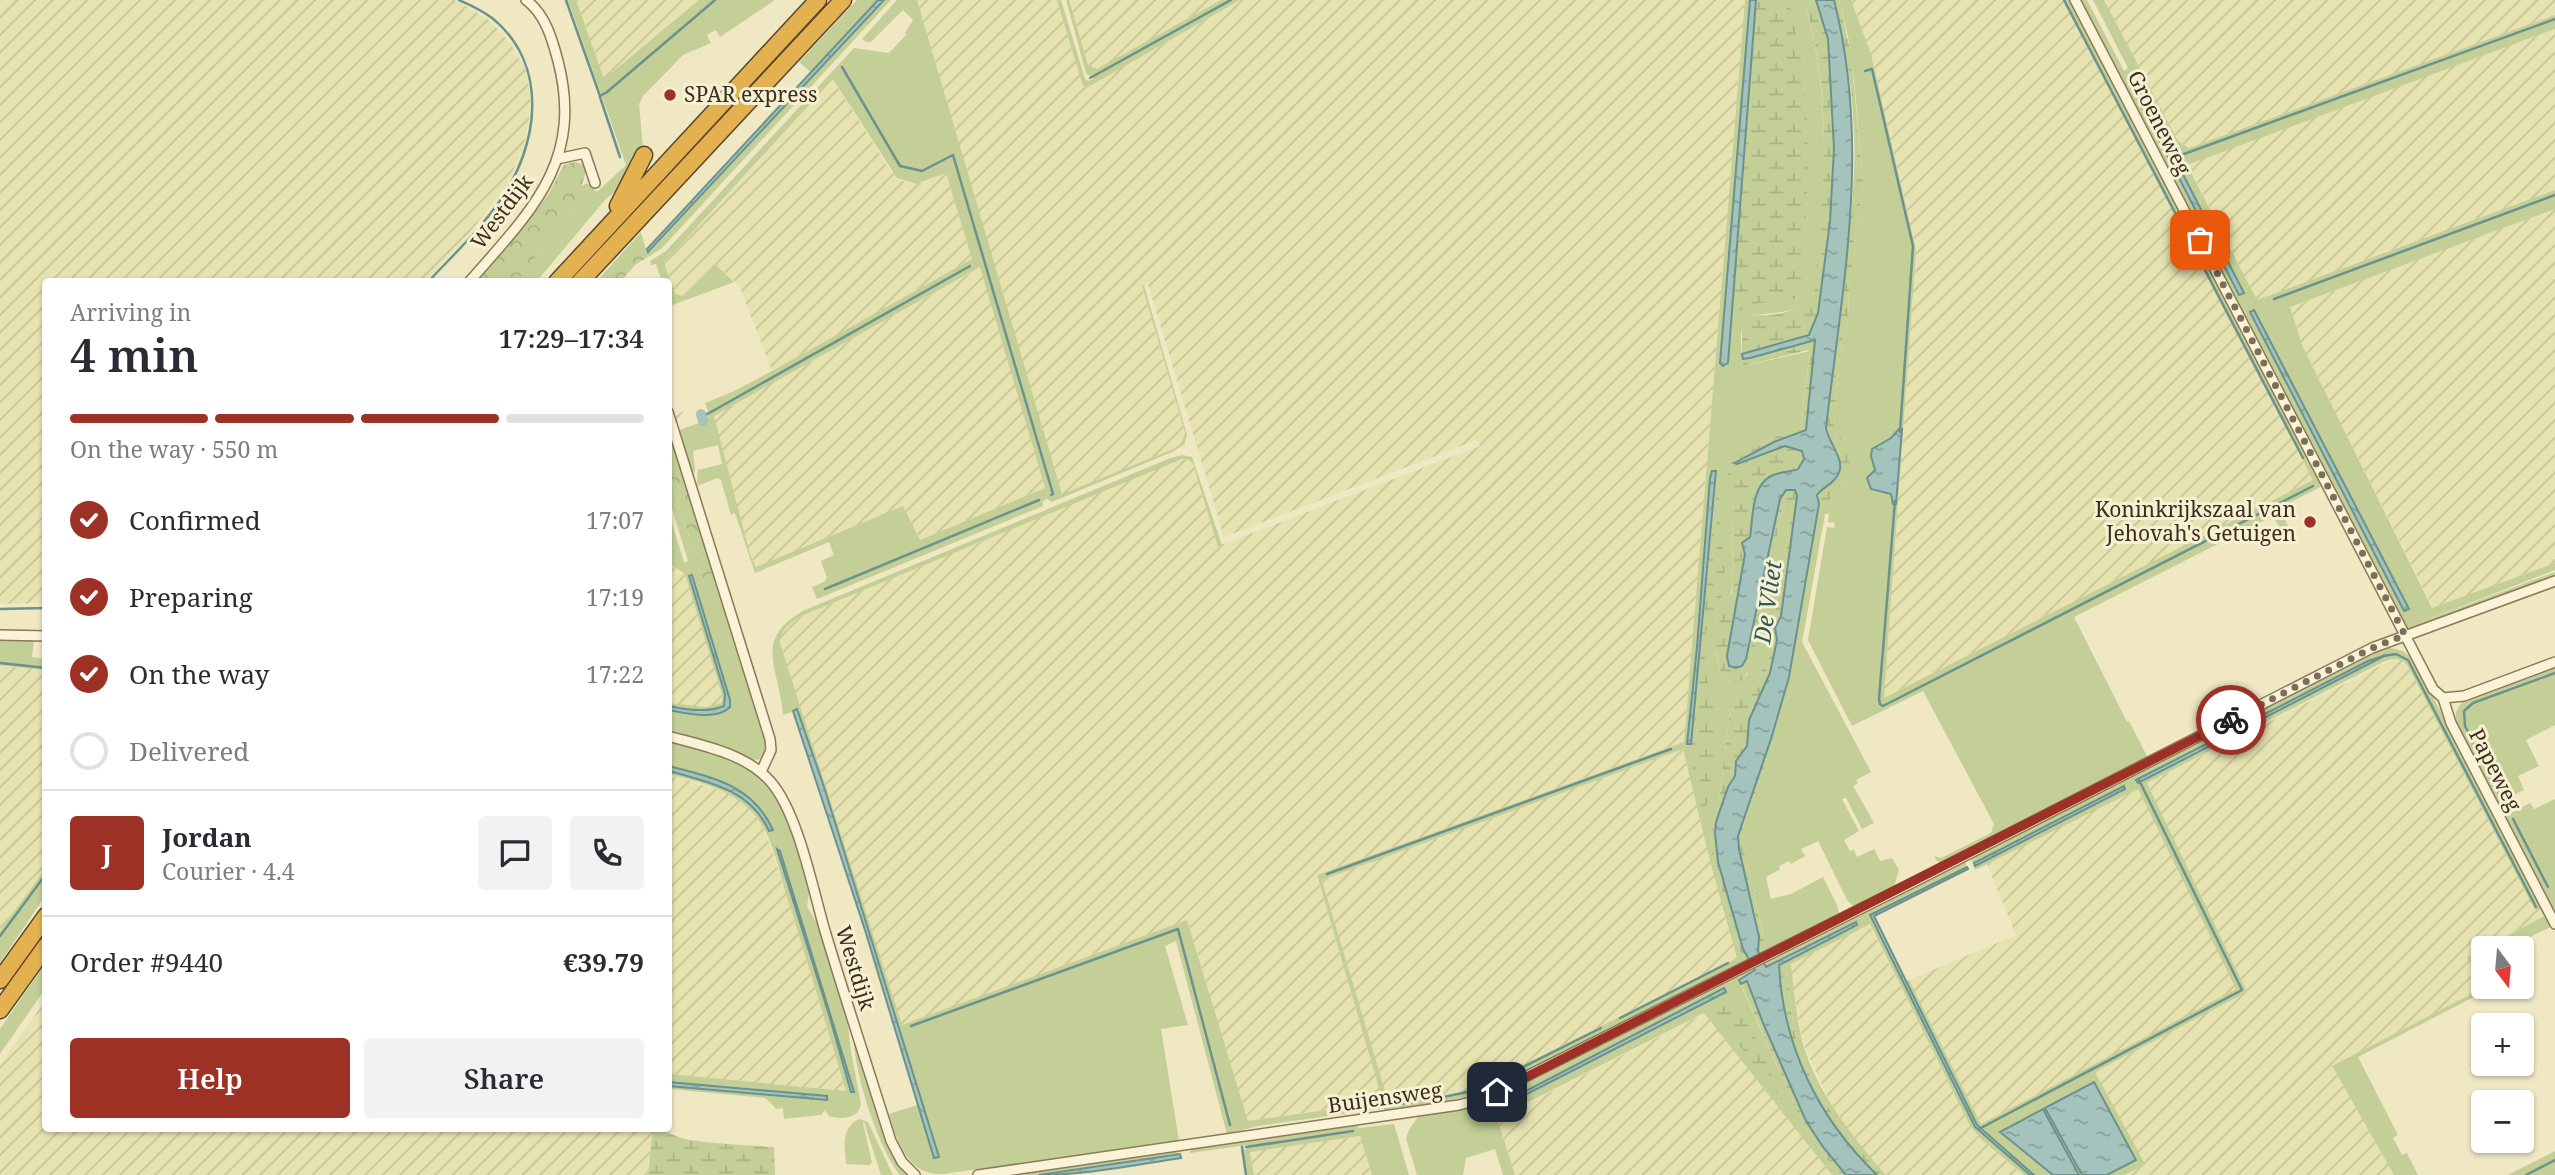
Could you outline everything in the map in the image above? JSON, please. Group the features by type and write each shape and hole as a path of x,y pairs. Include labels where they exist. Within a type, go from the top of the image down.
{"highway":[{"path":"561,278 818,0"},
{"path":"584,278 843,0"},
{"path":"606,227 644,155"},
{"path":"0,980 42,922"},
{"path":"0,1010 42,952"}],"street":[{"name":"Westdijk","path":"472,278 536,202 557,159 565,117 562,80 543,18 526,0"},
{"name":"Groeneweg","path":"2075,0 2405,635"},
{"path":"557,159 585,153 595,183"},
{"path":"672,425 770,739 771,750 761,772"},
{"name":"Buijensweg","path":"978,1175 1474,1101 1504,1089 2372,648 2555,581"},
{"path":"0,635 42,636"},
{"name":"Papeweg","path":"2405,635 2435,692 2444,698 2451,723 2555,924"},
{"path":"2444,698 2464,696 2555,662"},
{"name":"Westdijk","path":"672,737 734,756 761,772 776,788 788,812 891,1141 902,1162 915,1175"}],"shaded area":[{"path":"0,0 454,0 488,19 510,43 525,68 530,92 530,113 524,146 507,185 467,236 428,278 42,278 42,603 0,604"},
{"path":"576,0 699,0 604,80"},
{"path":"917,0 1057,0 1083,86 1087,87 1240,0 1745,0 1684,742 1317,875 1383,1102 1248,1121 1187,920 902,1026 780,643 780,637 789,624 801,616 1178,460 1188,459 1193,464 1218,546 1480,446 1477,440 1224,537 1148,284 1142,287 1185,432 1184,439 1171,450 1062,495"},
{"path":"1069,0 1221,0 1097,70 1088,65"},
{"path":"1851,0 2063,0 2313,480 1884,698 1916,250 1871,54"},
{"path":"2104,0 2555,0 2555,15 2189,148 2178,141"},
{"path":"2555,29 2555,190 2257,300 2187,164"},
{"path":"833,79 888,167 900,180 911,184 921,183 946,173 972,259 772,371 739,285 715,264 685,296 675,294 672,278 669,278 664,263"},
{"path":"2555,209 2555,563 2433,608 2302,345 2290,307"},
{"path":"981,267 1045,488 920,540 903,507 756,567 750,554 713,416"},
{"path":"672,566 685,574 723,695 721,703 716,706 672,704"},
{"path":"2394,659 2403,660 2408,666 2535,909 2541,906 2546,915 2506,936 2471,936 2471,955 2467,957 2471,965 2471,994 2332,1066 2394,1175 2125,1175 2144,1164 2095,1072 2247,992 2147,783"},
{"path":"0,665 42,670 42,873 0,931"},
{"path":"1683,749 1737,958 1482,1086 1456,1094 1389,1104 1322,880"},
{"path":"672,775 728,793 745,804 761,823 799,935 846,1091 672,1074"},
{"path":"2138,788 2237,989 1981,1124 1909,980 2016,935 1987,864"},
{"path":"1869,924 1970,1126 1982,1140 2024,1175 1886,1175 1853,1137 1829,1101 1804,1045 1796,1008 1791,963"},
{"path":"42,1005 42,1132 653,1132 648,1175 0,1175 0,1065"},
{"path":"1705,1013 1832,1175 1515,1175 1497,1119"},
{"path":"1360,1136 1372,1175 1254,1175 1249,1152"}],"green space":[{"path":"568,0 576,0 604,79 699,0 775,0 720,37 716,30 707,35 711,43 683,55 643,96 639,104 643,148 623,185 605,200 539,278 519,278 576,207 580,187 587,183 597,192 626,165"},
{"path":"857,0 878,0 811,72 799,62"},
{"path":"884,0 891,0 661,249 648,257 646,249 649,252 652,250"},
{"path":"897,0 917,0 1062,494 1171,450 1184,438 1185,432 1142,286 1144,285 1187,435 1184,445 1172,452 1052,502 1047,499 1043,501 1043,506 817,599 812,587 827,578 821,561 834,555 829,542 755,573 735,513 731,515 721,480 717,478 697,486 698,470 722,464 718,445 693,451 693,476 675,420 677,415 685,410 677,419 679,430 705,421 709,414 705,403 772,371 972,259 946,173 916,184 897,178 833,79 664,263 669,278 661,278 656,264 651,265 650,261 666,251 854,48 889,53 906,35 913,20 903,10 871,42 862,39","holes":["980,267 1045,488 920,540 903,506 756,567 750,554 714,416"]},
{"path":"1057,0 1061,0 1085,79 1088,81 1094,79 1086,73 1066,0 1069,0 1088,65 1097,69 1221,0 1240,0 1088,87 1083,86"},
{"path":"1745,0 1750,0 1720,363 1723,366 1728,363 1756,0 1804,0 1817,59 1824,148 1822,209 1813,297 1807,303 1791,310 1748,316 1742,327 1741,339 1743,366 1810,351 1801,427 1783,433 1728,462 1733,511 1732,584 1730,601 1717,626 1716,653 1720,671 1727,682 1736,683 1747,675 1783,505 1792,506 1769,649 1758,682 1738,698 1729,717 1719,802 1711,833 1712,856 1737,944 1740,952 1750,959 1513,1079 1482,1092 1418,1106 1385,1111 1377,1109 1258,1126 1227,1134 1176,941 1165,946 1188,1025 1161,1029 1179,1141 943,1174 931,1173 912,1163 906,1155 889,1114 917,1105 934,1158 939,1157 798,710 783,715 774,669 774,644 778,632 788,621 805,610 1168,459 1182,455 1192,457 1222,545 1218,547 1193,464 1188,459 1182,459 801,616 784,631 780,643 902,1025 1187,920 1248,1121 1383,1102 1317,875 1684,742","holes":["1717,473 1697,693 1687,744 1710,478 1711,474","1683,749 1737,958 1482,1086 1456,1094 1389,1104 1322,880"]},
{"path":"1756,0 1788,0 1803,71 1808,173 1802,280 1800,296 1795,299 1751,304 1730,317"},
{"path":"1804,0 1816,0 1828,39 1834,148 1830,222 1818,313 1809,335 1742,354 1742,327 1746,317 1796,309 1807,302 1814,292 1823,181 1823,110 1820,74"},
{"path":"1834,0 1839,0 1851,54 1863,183 1849,289 1848,319 1841,345 1834,422 1846,447 1849,466 1839,490 1818,509 1819,492 1837,473 1840,462 1826,428 1848,249 1854,166 1851,94"},
{"path":"1839,0 1851,0 1871,54 1916,250 1884,698 2313,480 2063,0 2071,0 2322,486 2280,508 2291,533 2284,536 2273,516 2074,617 2148,758 1943,863 1937,861 1934,856 1941,858 1991,833 1994,824 1923,691 1852,726 1808,640 1827,527 1834,528 1835,523 1828,522 1829,514 1825,514 1802,642 1871,772 1856,780 1858,783 1853,786 1874,823 1862,829 1846,798 1842,799 1859,831 1844,840 1857,857 1874,849 1880,861 1892,858 1899,870 1894,887 1854,907 1847,900 1818,841 1801,849 1805,856 1791,864 1789,861 1779,866 1780,869 1766,877 1771,899 1791,894 1823,877 1839,914 1759,954 1758,948 1765,944 1742,840 1744,824 1771,750 1769,746 1789,677 1818,509 1842,486 1849,468 1846,447 1834,422 1841,345 1848,319 1849,289 1863,183 1848,36","holes":["1901,429 1896,503 1894,503 1891,494 1871,489 1868,477 1875,470 1872,449"]},
{"path":"2080,0 2087,0 2124,71 2128,68 2093,0 2104,0 2178,141 2189,148 2555,15 2555,29 2187,165 2257,300 2555,190 2555,209 2290,307 2302,345 2432,608 2555,563 2555,570 2413,625 2555,572 2555,576 2407,629","holes":["2139,88 2244,292 2240,295","2254,310 2408,609 2250,312"]},
{"path":"574,162 582,164 586,170 576,207 519,278 480,278 548,195 564,165"},
{"path":"641,232 648,257 636,264 624,278 600,278"},
{"path":"715,264 734,282 672,305 672,286 675,294 685,296"},
{"path":"1815,340 1806,430 1734,461 1737,464 1782,446 1798,449 1804,455 1800,467 1770,476 1756,497 1750,537 1742,544 1745,554 1728,654 1742,665 1746,659 1780,499 1786,490 1794,489 1797,496 1781,617 1775,630 1777,643 1770,673 1748,724 1750,735 1747,746 1735,765 1735,776 1728,787 1716,821 1718,862 1742,949 1748,957 1740,952 1737,944 1712,856 1711,833 1719,802 1729,717 1738,698 1758,682 1769,649 1792,506 1783,506 1751,665 1739,681 1727,682 1720,671 1715,645 1717,626 1732,593 1733,511 1727,462 1783,433 1801,427 1810,352 1808,350 1743,366 1743,359"},
{"path":"672,436 721,590 704,585 672,482"},
{"path":"1717,479 1725,575 1721,598 1710,618 1704,640 1707,680 1716,704 1717,732 1703,818 1687,744 1691,744"},
{"path":"672,482 704,585 721,590 768,739 767,751 761,759 752,760 672,733 672,711 701,714 715,712 730,704 692,575 689,576 726,703 706,710 672,707 672,703 706,707 721,703 723,698 685,574 672,565 672,523 684,562 688,561 672,509"},
{"path":"0,640 34,640 32,657 42,659 42,670 0,665"},
{"path":"2386,647 2403,651 2414,660 2541,906 2535,910 2408,666 2400,660 2383,662 2147,783 2247,992 2095,1072 2145,1164 2125,1175 2034,1175 1977,1125 1906,981 1909,980 1981,1124 2236,989 2138,789 1975,870 1971,859"},
{"path":"2555,667 2555,725 2526,740 2539,766 2518,776 2524,790 2497,803 2459,731 2456,719 2458,708 2464,701"},
{"path":"672,741 740,764 769,788 779,803 793,838 809,893 807,906 820,929 846,1010 861,1104 860,1109 853,1115 834,1117 829,1116 825,1110 821,1115 784,1119 783,1108 776,1109 766,1098 672,1089 672,1086 826,1100 827,1097 672,1082 672,1074 846,1091 777,861 764,829 751,811 733,797 713,787 672,775 672,772 727,789 751,806 769,831 773,830 754,803 715,780 672,767","holes":["777,850 781,851 854,1092 851,1092"]},
{"path":"1769,746 1771,750 1744,824 1742,840 1765,945 1758,948 1757,923 1738,840 1745,806"},
{"path":"2555,799 2555,914 2505,816 2530,803 2534,809"},
{"path":"1961,862 1966,863 1966,867 1870,915 1975,1127 2030,1175 2024,1175 1982,1140 1970,1126 1870,924 1791,964 1799,1024 1809,1062 1837,1114 1886,1175 1882,1175 1843,1128 1810,1075 1802,1057 1792,1018 1786,961 1857,926 1856,923 1766,967 1763,961 1856,914 1860,916 1865,910"},
{"path":"42,873 42,900 0,963 0,931"},
{"path":"2546,915 2552,926 2532,936 2507,936"},
{"path":"1786,961 1794,1028 1810,1075 1843,1128 1882,1175 1875,1174 1837,1129 1808,1078 1788,1024 1782,995 1779,965"},
{"path":"1754,966 1755,972 1739,981 1803,1125 1838,1175 1832,1175 1704,1013 1497,1118 1515,1175 1503,1175 1495,1149 1466,1158 1463,1175 1417,1175 1406,1138 1418,1117 1494,1099","holes":["1724,989 1725,992 1525,1095 1524,1092"]},
{"path":"42,968 42,993 0,1054 0,1029"},
{"path":"1747,981 1806,1121 1846,1175 1838,1175 1803,1125 1741,984"},
{"path":"2471,994 2471,998 2358,1057 2398,1135 2393,1138 2402,1155 2407,1153 2418,1175 2394,1175 2332,1066"},
{"path":"1730,1002 1743,1010 1784,1103 1711,1009"},
{"path":"854,1036 898,1163 906,1175 900,1175 892,1163 868,1108 857,1068"},
{"path":"860,1119 868,1122 893,1175 881,1175 864,1122 872,1163 846,1164 847,1132 849,1127"},
{"path":"1355,1123 1359,1128 1394,1124 1409,1175 1372,1175 1360,1136 1250,1152 1254,1175 1247,1175 1243,1151 1248,1145 1190,1153 1192,1147"},
{"path":"653,1132 667,1132 690,1140 774,1147 775,1175 648,1175"},
{"path":"1175,1150 1180,1154 1039,1175 1019,1175"},
{"path":"2555,1151 2555,1175 2508,1175"}],"water":[{"path":"878,0 884,0 648,252 647,249"},
{"path":"1750,0 1756,0 1728,363 1723,366 1720,363"},
{"path":"1816,0 1834,0 1845,54 1851,108 1852,161 1846,267 1826,428 1840,467 1839,474 1817,495 1819,504 1789,677 1738,836 1759,937 1758,951 1766,967 1856,922 1857,925 1779,965 1788,1024 1807,1079 1837,1130 1877,1175 1846,1175 1823,1147 1806,1121 1747,981 1741,984 1739,980 1755,970 1743,949 1718,862 1715,833 1728,787 1735,776 1736,761 1747,746 1749,720 1770,673 1777,640 1775,628 1781,616 1797,496 1795,490 1786,490 1780,499 1746,659 1742,666 1736,668 1729,666 1727,656 1745,554 1742,543 1750,537 1756,495 1764,481 1771,476 1798,469 1804,459 1802,451 1785,446 1734,463 1774,442 1806,430 1815,340 1750,358 1743,359 1742,354 1809,335 1818,313 1830,222 1834,148 1828,39"},
{"path":"2138,87 2244,293 2239,295 2134,90"},
{"path":"2254,310 2409,609 2404,611 2250,312"},
{"path":"1902,429 1896,504 1893,504 1891,494 1871,489 1867,478 1875,470 1872,449 1891,438"},
{"path":"1712,471 1716,471 1691,744 1687,744 1710,478"},
{"path":"692,575 730,700 730,707 717,714 701,715 672,711 672,707 704,710 724,706 725,694 689,576"},
{"path":"2386,655 2138,783 2136,780 2368,661"},
{"path":"797,709 824,787 939,1157 934,1158 865,930 793,711"},
{"path":"672,767 730,785 754,802 773,830 769,831 761,817 740,797 713,784 672,772"},
{"path":"2124,786 2125,789 1975,866 1974,863"},
{"path":"777,849 780,851 854,1092 851,1092"},
{"path":"1967,867 1968,869 1874,916 1977,1125 2034,1175 2030,1175 1975,1127 1870,915"},
{"path":"1724,988 1726,992 1525,1095 1524,1092"},
{"path":"672,1082 827,1096 827,1100 672,1086"},
{"path":"2094,1082 2136,1160 2107,1175 2082,1175 2045,1108"},
{"path":"2043,1109 2079,1175 2053,1175 2000,1132"},
{"path":"1180,1154 1181,1158 1110,1169 1039,1175"}],"waterway":[{"path":"432,278 499,202 513,180 530,132 530,82 523,59 511,37 492,18 459,0"},
{"path":"566,0 600,96 715,0"},
{"path":"1090,78 1231,0"},
{"path":"2064,0 2303,458"},
{"path":"2173,158 2555,19"},
{"path":"842,67 900,166 922,171 953,155 1053,494 1051,495"},
{"path":"1865,71 1872,69 1913,246 1900,432"},
{"path":"600,97 620,157"},
{"path":"2274,299 2555,195"},
{"path":"702,417 970,266"},
{"path":"701,414 703,421"},
{"path":"1895,501 1879,699 1883,706 2313,486"},
{"path":"825,589 1039,500"},
{"path":"0,609 42,608"},
{"path":"2383,656 2396,654 2408,660 2536,907"},
{"path":"0,663 42,668"},
{"path":"2502,798 2465,726 2464,711 2473,703 2555,673"},
{"path":"1327,874 1671,749"},
{"path":"1979,1129 2242,990 2139,780"},
{"path":"2513,819 2548,887"},
{"path":"0,936 42,879"},
{"path":"911,1026 1178,929 1230,1125"},
{"path":"1620,1018 1728,963"},
{"path":"1429,1100 1477,1090 1601,1028"},
{"path":"1400,1104 1413,1102"},
{"path":"1246,1147 1353,1131"},
{"path":"1242,1147 1246,1175"},
{"path":"2526,1175 2555,1160"}],"way so far":[{"path":"2200,240 2405,635 2372,648 2231,720"}],"place":[{"name":"SPAR express","path":"670,95"},
{"name":"Koninkrijkszaal van Jehovah's Getuigen","path":"2310,522"}],"route":[{"path":"1497,1092 2231,720"}],"water label":[{"name":"De Vliet","path":"1768,602"}]}
